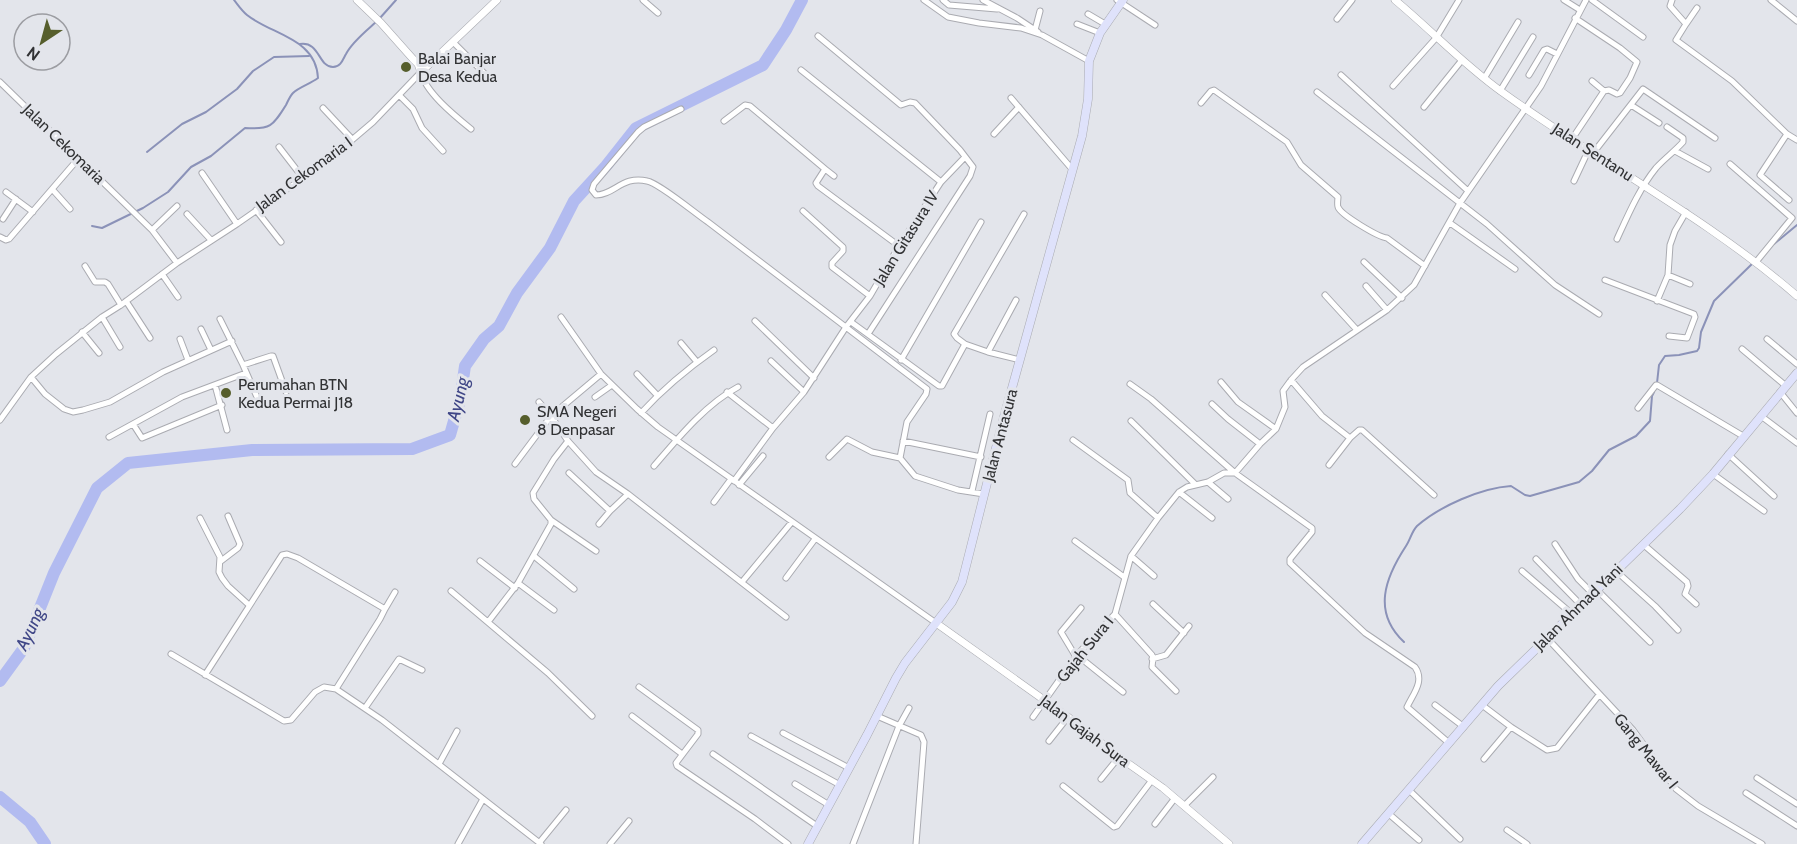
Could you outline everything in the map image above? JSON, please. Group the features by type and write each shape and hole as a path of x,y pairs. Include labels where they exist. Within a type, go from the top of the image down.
{"main road":[{"name":"Jalan Antasura","path":"808,844 905,663 952,602 962,582 1084,125 1089,88 1089,61 1100,33 1121,1"},
{"name":"Jalan Ahmad Yani","path":"1362,844 1515,668 1680,509 1713,474 1797,373"}],"street":[{"path":"357,0 418,64 426,84 445,107 471,129"},
{"path":"421,72 497,0"},
{"path":"643,0 658,13"},
{"path":"924,0 948,17 1021,28 1042,35"},
{"path":"943,0 951,5 998,9"},
{"path":"983,0 1089,61"},
{"path":"1337,19 1352,0"},
{"name":"Jalan Sentanu","path":"1395,0 1436,38 1500,91 1686,212 1756,262 1797,296"},
{"path":"1393,86 1436,38 1459,0"},
{"path":"1564,0 1580,10"},
{"path":"1235,473 1276,429 1285,407 1283,391 1303,367 1388,310 1414,285 1468,190 1541,86 1586,0"},
{"path":"1592,0 1643,37"},
{"path":"1672,0 1670,6 1686,24"},
{"path":"1771,0 1797,21"},
{"path":"1121,1 1155,25"},
{"path":"1697,8 1676,40 1732,81 1787,134 1797,140"},
{"path":"1035,30 1039,22 1040,11"},
{"path":"1088,14 1105,24"},
{"path":"1572,139 1604,91 1620,93 1637,62 1575,18"},
{"path":"1485,77 1518,22"},
{"path":"1077,24 1100,33"},
{"path":"818,36 901,105 915,103 973,167 970,176 868,334"},
{"path":"1500,91 1533,38"},
{"path":"453,42 488,77"},
{"path":"1529,75 1545,49 1557,54"},
{"path":"1424,107 1462,60"},
{"path":"801,70 941,182"},
{"name":"Jalan Cekomaria I","path":"0,420 3,410 31,377 82,332 177,263 326,162 380,115 421,72"},
{"path":"1341,75 1468,190"},
{"path":"1592,81 1604,91"},
{"name":"Jalan Cekomaria","path":"0,82 129,206 152,230 177,263"},
{"path":"1201,103 1214,90 1287,142 1300,165 1338,197 1337,204 1340,209 1365,228 1380,237 1387,238 1425,266"},
{"path":"1574,181 1592,151 1645,90 1714,138"},
{"path":"1317,92 1460,203 1508,242 1555,285 1599,314"},
{"path":"399,94 413,109 423,128 443,151"},
{"path":"1011,98 1072,170"},
{"path":"724,121 745,105 750,106 834,176"},
{"path":"1630,105 1659,123"},
{"path":"994,134 1018,107"},
{"path":"323,108 352,140"},
{"path":"681,109 638,132 594,184 592,190 596,195 604,194 631,180 651,182 927,389 907,422 900,458"},
{"path":"1617,239 1644,185 1656,168 1675,151 1684,139 1667,127"},
{"path":"1787,134 1760,175 1789,200"},
{"path":"279,147 303,178"},
{"path":"1675,151 1708,169"},
{"name":"Jalan Gitasura IV","path":"735,482 773,428 804,392 846,327 870,296 899,246 941,182 965,158"},
{"path":"0,237 9,239 78,159"},
{"path":"1730,164 1792,218 1756,262"},
{"path":"825,168 816,183 818,186 899,246"},
{"path":"202,172 237,224"},
{"path":"52,189 70,208"},
{"path":"6,192 33,212"},
{"path":"3,219 16,199"},
{"path":"152,230 177,206"},
{"path":"256,210 281,242"},
{"path":"803,211 843,247 843,251 832,263 832,267 870,296"},
{"path":"1658,301 1668,275 1670,245 1686,212"},
{"path":"187,214 211,240"},
{"path":"1020,360 965,344 954,334 1024,214"},
{"path":"901,360 981,222"},
{"path":"1450,223 1515,269"},
{"path":"1364,262 1402,298"},
{"path":"85,266 95,282 108,284 150,338"},
{"path":"162,274 178,297"},
{"path":"1668,275 1690,284"},
{"path":"1605,280 1694,314 1687,338 1669,336"},
{"path":"1366,286 1388,310"},
{"path":"1325,295 1357,330"},
{"path":"988,352 1016,300"},
{"path":"102,317 120,347"},
{"path":"561,318 601,374 641,413 791,523 936,624"},
{"path":"220,319 257,397"},
{"path":"755,321 813,378"},
{"path":"851,322 937,386 942,386 965,344"},
{"path":"201,329 211,350"},
{"path":"82,332 99,353"},
{"path":"180,339 188,360"},
{"path":"1767,339 1797,364"},
{"path":"31,377 54,401 64,409 73,412 110,402 163,372 231,341"},
{"path":"681,343 697,362"},
{"path":"1742,349 1783,389 1797,413"},
{"path":"641,413 657,395 714,350"},
{"path":"243,365 273,356 286,393"},
{"path":"771,361 804,392"},
{"path":"109,437 182,397 246,373"},
{"path":"515,464 551,416 601,374"},
{"path":"637,374 657,395"},
{"path":"1291,380 1322,416 1350,438"},
{"path":"1221,382 1238,402 1276,429"},
{"path":"1130,384 1167,413 1235,473 1312,528 1312,532 1290,559 1290,563 1365,633 1415,667 1419,674 1418,687 1407,707 1449,743"},
{"path":"215,385 227,430"},
{"path":"595,396 612,385"},
{"path":"1638,408 1656,385 1659,385 1743,436"},
{"path":"654,466 676,440 727,392 738,387"},
{"path":"727,392 773,428"},
{"path":"539,402 568,441 596,472 628,494 786,617"},
{"path":"1212,404 1260,444"},
{"path":"133,424 142,438 222,405"},
{"path":"972,491 990,414"},
{"path":"1761,416 1797,443"},
{"path":"1131,421 1195,484"},
{"path":"1329,465 1350,438 1362,430 1434,495"},
{"path":"829,457 848,439 872,452 900,458 915,476 958,490 984,494"},
{"path":"1073,440 1128,480 1130,493 1158,519"},
{"path":"568,441 533,493 534,499 551,520 596,551"},
{"path":"903,441 981,456"},
{"path":"1728,454 1774,496"},
{"path":"714,502 763,456"},
{"path":"569,473 610,511"},
{"name":"Gajah Sura I","path":"1033,717 1076,656 1115,614 1131,556 1179,492 1195,484 1208,482 1224,473 1235,473"},
{"path":"1713,474 1764,511"},
{"path":"1208,482 1228,499"},
{"path":"1179,492 1212,518"},
{"path":"599,524 628,494"},
{"path":"221,561 240,544 228,516"},
{"path":"200,518 221,561 219,572 222,578 249,605"},
{"path":"488,622 517,586 551,520"},
{"path":"742,582 791,523"},
{"path":"786,578 815,539"},
{"path":"1075,541 1124,577"},
{"path":"1555,544 1578,579 1650,642"},
{"path":"1644,545 1687,582 1685,594 1696,604"},
{"path":"205,675 282,555 287,554 298,558 385,609"},
{"path":"534,556 574,588"},
{"path":"1131,556 1154,576"},
{"path":"1536,559 1581,605"},
{"path":"480,561 554,610"},
{"path":"1522,572 1572,614"},
{"path":"1616,572 1655,606 1678,630"},
{"path":"451,591 548,673 592,716"},
{"path":"336,689 395,592"},
{"path":"1154,604 1184,633"},
{"path":"1081,608 1060,632 1076,656 1123,692"},
{"path":"1115,614 1152,655 1152,667 1176,691"},
{"name":"Jalan Gajah Sura","path":"936,624 1045,700 1152,780 1229,844"},
{"path":"1152,659 1167,655 1189,626"},
{"name":"Gang Mawar I","path":"1547,638 1633,730 1676,789 1698,806 1762,844"},
{"path":"171,654 284,721 291,720 315,692 324,687 336,689 365,708 540,843 566,810"},
{"path":"365,708 398,660 422,670"},
{"path":"639,687 698,730 698,734 676,763 678,768 755,819 788,844"},
{"path":"1482,705 1547,750 1554,750 1599,695"},
{"path":"1436,705 1464,727"},
{"path":"853,844 899,726 909,708"},
{"path":"632,716 682,754"},
{"path":"877,716 921,735 924,741 916,844"},
{"path":"1049,741 1068,717"},
{"path":"1484,759 1511,727"},
{"path":"439,764 457,731"},
{"path":"783,733 849,768"},
{"path":"751,736 840,785"},
{"path":"713,754 817,826"},
{"path":"1101,780 1119,757"},
{"path":"1184,806 1212,777"},
{"path":"1757,778 1797,804"},
{"path":"1063,786 1117,826 1152,780"},
{"path":"795,784 829,805"},
{"path":"1409,790 1460,840"},
{"path":"1746,793 1797,826"},
{"path":"1155,824 1175,798"},
{"path":"458,844 483,799"},
{"path":"1389,814 1419,840"},
{"path":"610,844 629,821"},
{"path":"1507,830 1527,844"}],"waterway":[{"path":"92,226 102,228 143,208 168,192 191,167 211,156 245,128 266,127 274,122 293,93 318,78 310,54 291,39 247,15 234,0"},
{"path":"380,18 396,0"},
{"name":"Ayung","path":"0,681 24,648 54,573 97,488 128,463 252,450 412,449 450,435 460,400 465,366 484,339 499,326 517,293 550,248 574,201 636,128 763,65 802,0"},
{"path":"300,44 311,46 324,63 336,67 355,41 376,22"},
{"path":"147,152 182,124 206,112 237,89 253,71 274,57 309,56"},
{"path":"1774,244 1797,225"},
{"path":"1657,383 1659,365 1665,356 1697,351 1701,332 1714,301 1754,262"},
{"path":"1404,642 1394,631 1388,619 1385,595 1392,570 1417,526 1449,505 1487,490 1511,486 1530,496 1579,482 1592,471 1609,450 1636,436 1650,421 1654,392"},
{"name":"Ayung","path":"0,797 30,822 45,844"}],"place":[{"name":"Balai Banjar Desa Kedua","path":"406,67"},
{"name":"Perumahan BTN Kedua Permai J18","path":"226,393"},
{"name":"SMA Negeri 8 Denpasar","path":"525,420"}]}
